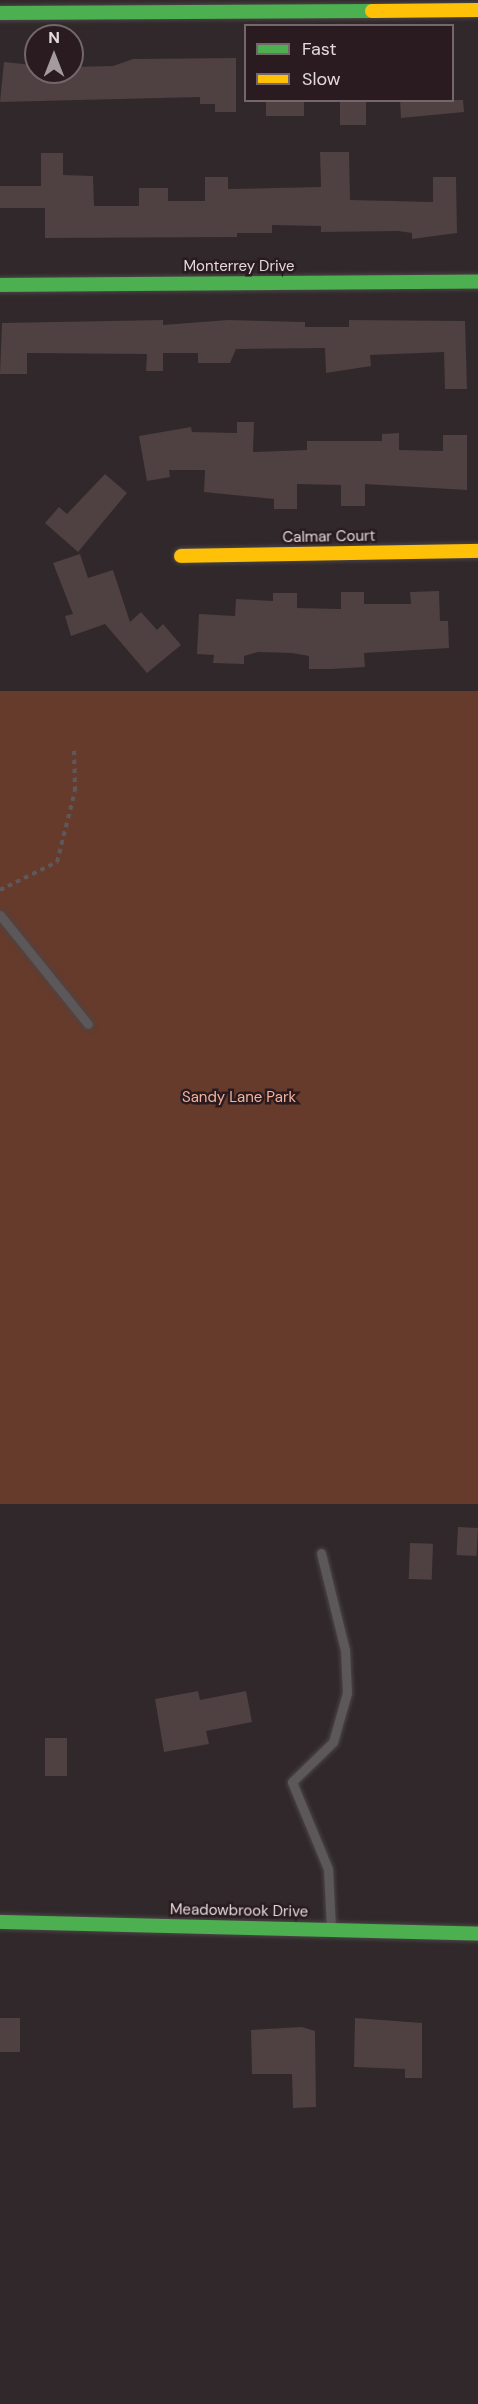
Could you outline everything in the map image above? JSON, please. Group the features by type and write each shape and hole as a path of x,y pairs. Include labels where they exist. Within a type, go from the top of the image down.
{"street":[{"path":"0,13 478,10"},
{"name":"Monterrey Drive","path":"0,285 478,282"},
{"name":"Calmar Court","path":"181,556 478,551"},
{"name":"Meadowbrook Drive","path":"0,1922 478,1934"}],"lane":[{"path":"0,915 88,1024"},
{"path":"321,1553 345,1650 347,1693 333,1742 292,1782 328,1869 331,1930"}],"path":[{"path":"0,890 57,862 75,791 74,750"}],"green space":[{"name":"Sandy Lane Park","path":"0,691 478,691 478,1504 0,1504"}],"building":[{"path":"236,58 236,112 215,112 215,104 200,104 200,97 0,102 4,62 24,64 24,84 84,84 84,67 113,66 133,59"},
{"path":"463,100 464,112 401,118 400,102"},
{"path":"266,102 304,102 304,116 266,116"},
{"path":"340,102 366,102 366,125 340,125"},
{"path":"320,152 349,152 350,200 433,202 433,177 456,177 457,233 412,239 412,233 398,231 321,232 321,226 272,225 272,233 237,233 237,237 45,238 45,208 0,208 0,186 41,186 41,153 63,153 63,175 93,176 94,206 139,206 139,188 168,188 168,201 205,201 205,177 228,177 228,189 321,187"},
{"path":"163,320 163,325 228,320 305,322 305,327 349,327 349,320 465,321 467,389 445,389 444,352 370,355 371,366 326,373 325,348 236,349 230,363 198,363 198,353 163,353 163,371 146,371 147,354 27,353 27,374 0,374 2,323"},
{"path":"237,422 254,422 253,452 307,450 307,441 382,441 382,434 399,433 399,450 443,451 443,435 467,435 467,490 365,484 365,506 341,506 341,485 297,484 297,509 274,509 274,499 204,492 205,470 169,470 170,477 147,481 139,436 191,427 192,432 237,433"},
{"path":"105,474 127,493 78,552 45,523 59,507 67,514"},
{"path":"80,554 88,578 113,570 130,622 141,612 157,630 163,624 181,645 147,673 105,624 71,636 65,616 73,614 53,563"},
{"path":"439,591 440,621 448,621 449,648 364,653 365,667 331,669 309,669 309,656 292,653 258,652 244,656 244,664 213,663 214,655 197,654 199,614 235,616 236,599 273,601 273,593 297,593 297,608 341,609 341,592 364,592 364,604 411,604 410,592"},
{"path":"458,1527 478,1528 477,1556 457,1555"},
{"path":"410,1543 433,1544 432,1580 409,1579"},
{"path":"198,1691 200,1700 246,1691 252,1722 206,1731 209,1744 164,1752 155,1699"},
{"path":"45,1738 67,1738 67,1776 45,1776"},
{"path":"0,2018 20,2018 20,2052 0,2052"},
{"path":"355,2018 422,2023 422,2078 405,2078 405,2069 354,2067"},
{"path":"302,2027 315,2031 316,2107 293,2108 292,2074 252,2074 251,2030"}],"traffic: fast":[{"path":"0,13 372,11"},
{"path":"0,285 478,282"},
{"path":"0,1922 478,1934"}],"traffic: slow":[{"path":"372,11 478,10"},
{"path":"181,556 478,551"}]}
